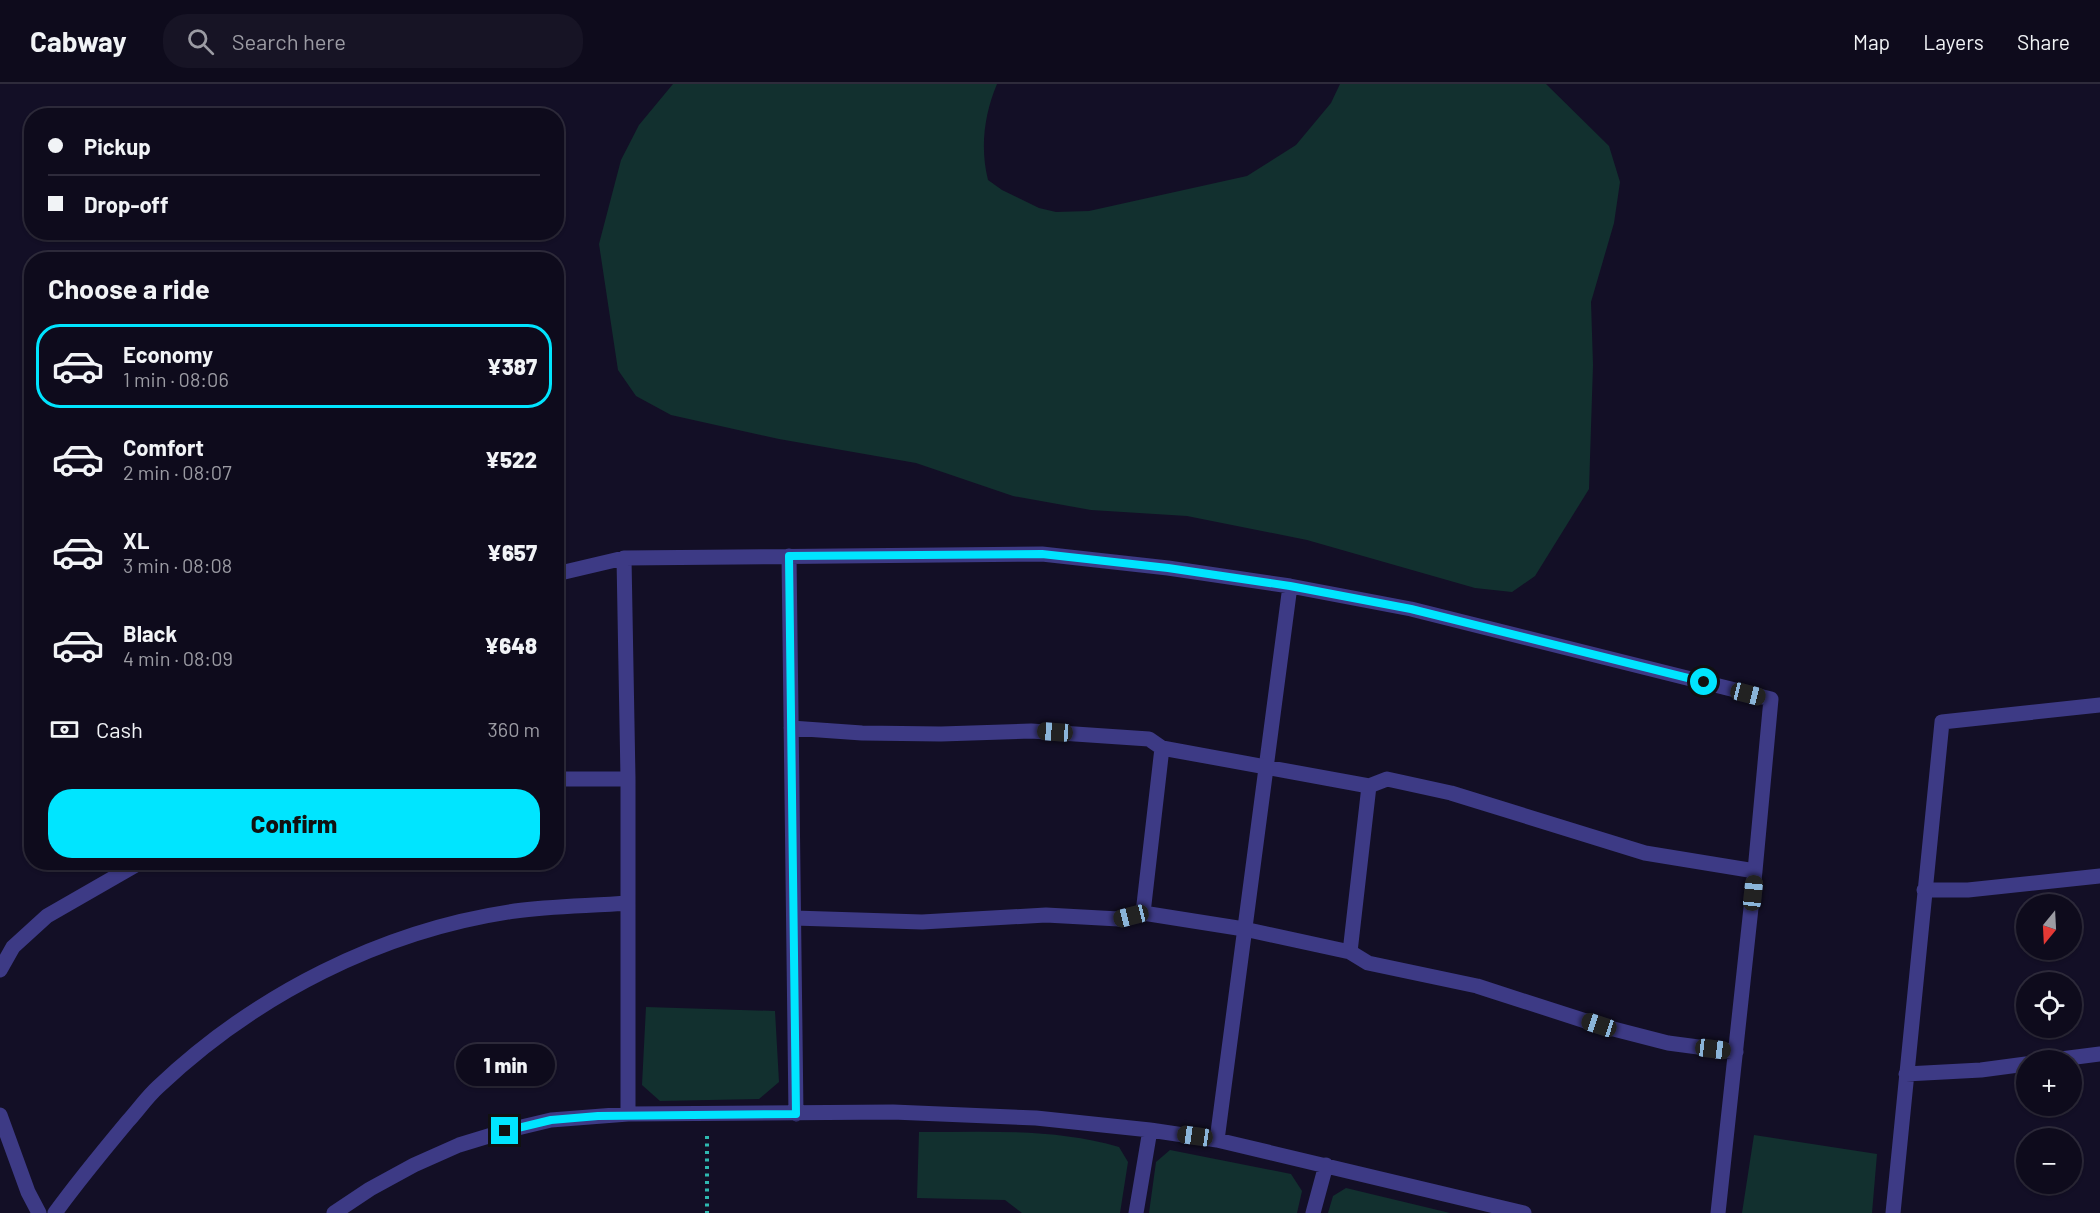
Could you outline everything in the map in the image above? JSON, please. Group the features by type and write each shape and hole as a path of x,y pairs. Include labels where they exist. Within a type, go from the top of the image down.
{"street":[{"path":"564,572 624,558 1042,554 1168,568 1290,586 1411,609 1771,699 1718,1213"},
{"path":"789,556 796,1114"},
{"path":"624,558 628,779 628,1114"},
{"path":"1217,1140 1290,586"},
{"path":"1893,1213 1942,722 2100,705"},
{"path":"791,728 862,733 941,734 1031,731 1149,739 1162,748 1369,786 1387,779 1451,793 1645,853 1755,871"},
{"path":"1143,913 1162,748"},
{"path":"564,779 628,779"},
{"path":"1350,952 1369,786"},
{"path":"0,970 13,946 47,916 127,870"},
{"path":"1924,890 1968,890 2100,876"},
{"path":"55,1213 93,1162 157,1088 219,1034 270,1000 343,962 420,932 514,911 628,903"},
{"path":"794,918 922,922 1046,915 1119,919 1143,913 1244,929 1350,952 1368,963 1477,986 1599,1025 1668,1043 1736,1052"},
{"path":"2082,1056 2100,1054"},
{"path":"1906,1074 1982,1070 2016,1065"},
{"path":"334,1213 397,1174 459,1145 551,1120 628,1114 938,1113 1036,1118 1150,1130 1217,1140 1524,1213"},
{"path":"0,1115 28,1192 39,1213"},
{"path":"1136,1213 1150,1130"},
{"path":"1313,1213 1326,1165"}],"path":[{"path":"707,1114 707,1213"}],"green space":[{"path":"673,84 997,84 986,120 984,156 988,180 1002,190 1039,208 1056,212 1089,211 1247,176 1296,145 1331,103 1340,84 1546,84 1609,146 1620,182 1614,223 1591,302 1593,365 1589,489 1535,576 1512,592 1475,588 1307,540 1187,516 1091,510 1013,496 916,463 779,439 671,415 636,396 618,370 599,244 621,160 639,125"},
{"path":"646,1007 775,1011 779,1082 759,1099 660,1101 642,1085"},
{"path":"919,1132 1045,1134 1119,1147 1128,1162 1120,1213 1022,1213 1005,1200 917,1198"},
{"path":"1754,1135 1877,1154 1872,1213 1742,1213"},
{"path":"1170,1150 1291,1174 1302,1191 1297,1213 1149,1213 1156,1162"},
{"path":"1346,1188 1450,1213 1328,1213 1333,1196"}],"route":[{"path":"505,1131 551,1120 628,1114 796,1114 789,556 1042,554 1168,568 1290,586 1411,609 1704,682"}]}
